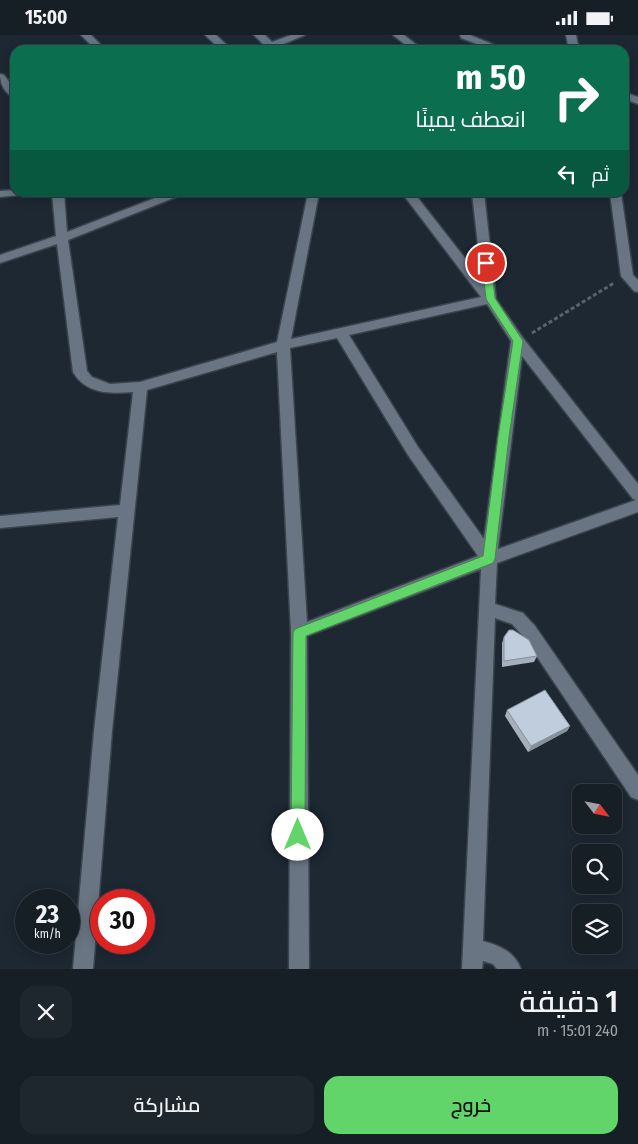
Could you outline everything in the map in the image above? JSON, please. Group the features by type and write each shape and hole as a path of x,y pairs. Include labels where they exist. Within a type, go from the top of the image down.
{"street":[{"path":"86,35 96,45"},
{"path":"210,35 221,45"},
{"path":"259,35 271,45 300,35"},
{"path":"398,35 411,45"},
{"path":"464,35 489,45"},
{"path":"0,77 10,89"},
{"path":"58,197 80,372 87,381 110,389 140,387 282,345 490,299"},
{"path":"0,259 62,238 167,197"},
{"path":"299,969 299,633 282,345 312,197"},
{"path":"411,197 490,299 518,341 638,495"},
{"path":"478,197 490,299"},
{"path":"616,197 627,276 638,288"},
{"path":"341,333 413,451 489,559"},
{"path":"472,969 489,559 518,341"},
{"path":"83,969 103,731 140,387"},
{"path":"299,633 489,559 638,506"},
{"path":"0,522 128,510"},
{"path":"488,609 517,618 529,631 638,791"},
{"path":"472,947 499,956 511,969"}],"path":[{"path":"518,341 627,276"}],"building":[{"path":"509,630 513,630 529,640 537,656 504,661 504,637"},
{"path":"545,690 570,726 531,746 507,710"}],"route":[{"path":"298,835 299,633 489,559 518,341 490,299 486,263"}]}
